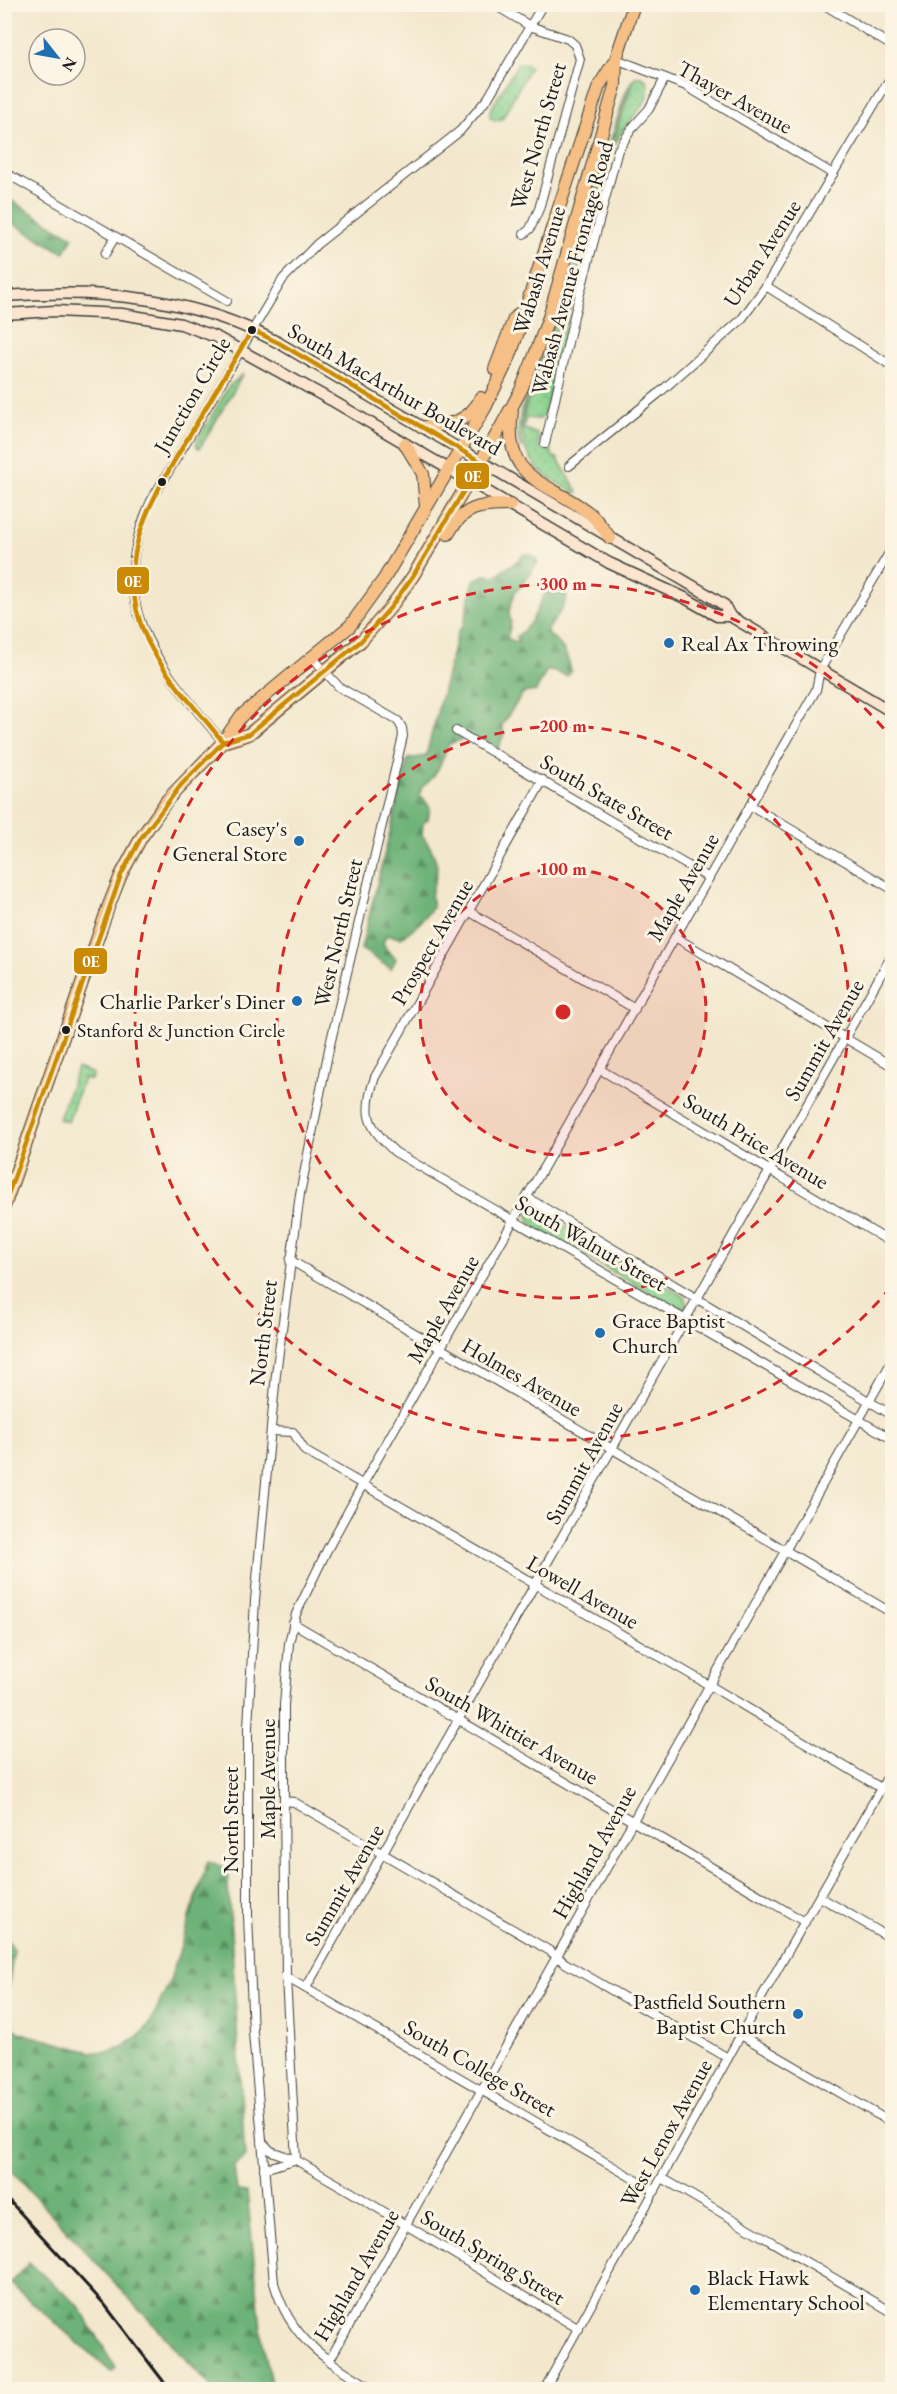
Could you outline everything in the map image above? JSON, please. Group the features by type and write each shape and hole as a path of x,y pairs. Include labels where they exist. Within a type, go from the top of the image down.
{"main road":[{"name":"Wabash Avenue","path":"4,1207 106,913 121,875 141,838 168,799 223,742 241,716 350,626 367,604 449,470 498,381 528,305 599,86 616,59 634,4"},
{"name":"Wabash Avenue","path":"413,576 519,393 549,317 615,86 616,59"},
{"name":"South MacArthur Boulevard","path":"4,296 70,293 132,296 182,306 252,330 279,343 723,605 730,616 892,712"},
{"path":"422,427 456,423 473,413 495,368 514,319 528,305"},
{"name":"South MacArthur Boulevard","path":"4,314 87,310 150,318 204,332 240,349 609,563 685,598 717,616 730,616"},
{"path":"519,393 512,411 510,438 521,467 540,484 590,513 610,538"},
{"path":"405,444 423,474 426,508"},
{"path":"223,742 249,734 325,672 377,623 413,576 427,568 460,516 481,506 510,505"}],"street":[{"path":"493,4 530,26"},
{"name":"Junction Circle","path":"223,742 157,658 139,620 134,603 132,574 134,551 141,524 151,501 278,287 298,262 460,131 488,98 543,4"},
{"path":"823,4 892,46"},
{"name":"West North Street","path":"524,234 530,229 539,209 580,59 575,45 568,39 530,26"},
{"name":"Thayer Avenue","path":"616,59 686,86 833,174"},
{"name":"Urban Avenue","path":"569,466 658,394 741,320 766,286 892,75"},
{"name":"Wabash Avenue Frontage Road","path":"545,444 574,316 618,150 633,127 649,109 665,78"},
{"path":"4,172 227,301"},
{"path":"105,254 115,237"},
{"path":"766,286 892,366"},
{"name":"Maple Avenue","path":"296,2160 286,1977 284,1801 284,1705 293,1623 307,1589 363,1484 816,690 820,670 890,559 892,548"},
{"name":"West North Street","path":"290,1260 315,1115 403,736 398,721 347,693 314,658"},
{"name":"South State Street","path":"456,731 709,878"},
{"name":"Prospect Avenue","path":"372,1126 367,1107 375,1077 543,780"},
{"path":"750,805 892,890"},
{"path":"470,912 635,1009"},
{"path":"675,937 892,1066"},
{"name":"Summit Avenue","path":"306,1988 771,1172 892,955"},
{"name":"South Price Avenue","path":"601,1070 892,1243"},
{"name":"South Walnut Street","path":"372,1126 395,1152 892,1438"},
{"name":"South Walnut Street","path":"528,1198 892,1415"},
{"name":"Holmes Avenue","path":"290,1260 612,1451 892,1613"},
{"name":"North Street","path":"290,1260 255,1600 247,1758 249,1961 264,2169 274,2283 287,2318 296,2331 329,2361 375,2390"},
{"name":"Highland Avenue","path":"329,2361 892,1361"},
{"name":"Lowell Avenue","path":"271,1431 293,1432 305,1450 881,1788"},
{"name":"South Whittier Avenue","path":"293,1623 805,1922"},
{"name":"West Lenox Avenue","path":"544,2390 892,1769"},
{"path":"284,1801 294,1802 728,2058"},
{"path":"820,1897 892,1939"},
{"name":"South College Street","path":"286,1977 655,2191"},
{"path":"741,2035 892,2123"},
{"name":"South Spring Street","path":"262,2142 278,2155 296,2160 579,2329"},
{"path":"264,2169 296,2160"},
{"path":"662,2178 892,2312"}],"green space":[{"path":"518,63 524,63 530,67 502,119 496,121 490,117 490,111"},
{"path":"635,77 642,77 647,81 648,95 646,101 621,133 611,153 545,414 540,419 526,418 523,428 537,434 538,447 551,450 553,457 557,458 578,492 576,494 543,474 536,467 525,448 522,423 527,404 561,316 595,192"},
{"path":"632,80 622,108 611,140 625,94"},
{"path":"602,165 552,334 525,404 521,432 522,447 520,448 517,433 521,410 550,334 587,202"},
{"path":"5,197 73,237 64,253 5,219"},
{"path":"243,374 200,448 197,447 196,443 229,386"},
{"path":"523,555 534,556 538,562 515,592 509,612 511,623 507,638 518,643 517,636 533,619 549,588 562,587 567,596 563,607 546,633 563,649 571,671 567,676 547,670 536,691 523,693 502,725 504,734 498,749 469,737 449,744 435,773 422,787 419,796 430,808 428,819 423,823 422,835 437,865 431,895 433,907 419,924 401,938 387,935 383,942 386,949 396,959 391,969 361,949 408,759 426,756 458,631 463,626 474,580 485,575 495,576"},
{"path":"77,1068 93,1074 91,1080 83,1078 68,1122 59,1119"},
{"path":"533,1209 544,1213 685,1297 687,1306 679,1310 532,1226 527,1213"},
{"path":"208,1861 227,1868 245,2157 234,2166 237,2191 247,2192 262,2338 272,2389 213,2389 5,2164 5,2019 10,2026 21,2033 91,2052 108,2052 138,2037 149,2025 169,1983"},
{"path":"5,1937 14,1949 5,2010"},
{"path":"29,2263 78,2305 116,2368 111,2372 10,2283"}],"railway":[{"path":"4,2195 105,2305 170,2390"}],"transit line":[{"name":"0E","path":"252,330 279,343 481,462 413,576 390,608 361,641 249,734 223,742 172,680 147,640 137,611 133,584 134,558 140,533 161,485 252,330"},
{"name":"0E","path":"4,1206 121,875 141,838 181,785 223,742"}],"place":[{"name":"Real Ax Throwing","path":"669,643"},
{"name":"Casey's General Store","path":"299,841"},
{"name":"Charlie Parker's Diner","path":"297,1001"},
{"name":"Stanford & Junction Circle","path":"66,1030"},
{"name":"Grace Baptist Church","path":"600,1333"},
{"name":"Pastfield Southern Baptist Church","path":"798,2014"},
{"name":"Black Hawk Elementary School","path":"695,2290"}]}
